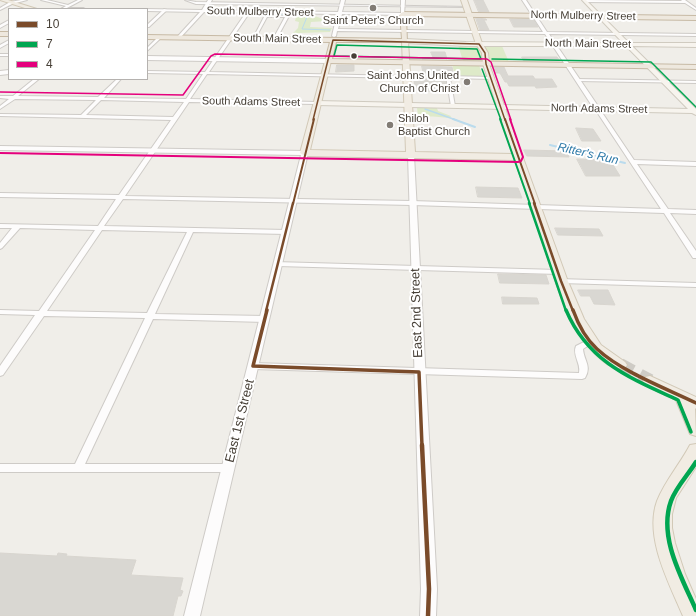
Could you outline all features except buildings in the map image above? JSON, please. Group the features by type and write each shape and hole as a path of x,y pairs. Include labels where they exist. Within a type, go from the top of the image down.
{"highway":[{"name":"South Mulberry Street","path":"403,14 470,15"},
{"path":"403,14 405,41"},
{"name":"North Mulberry Street","path":"470,15 696,18"},
{"name":"South Main Street","path":"148,37 405,41"},
{"name":"East 1st Street","path":"328,61 333,40"},
{"path":"328,61 696,67"}],"main road":[{"path":"2,0 28,8"},
{"path":"464,0 479,44 477,46 482,61 486,64 560,276 577,319 590,342 602,353 620,365"},
{"path":"584,0 695,112"},
{"name":"South Main Street","path":"405,41 479,44"},
{"name":"East 2nd Street","path":"405,41 410,155"},
{"name":"North Main Street","path":"479,44 696,46"},
{"name":"East 1st Street","path":"305,153 328,61"},
{"name":"South Adams Street","path":"317,103 501,107"},
{"name":"North Adams Street","path":"501,107 695,112"},
{"path":"305,153 518,157"},
{"path":"650,381 696,403"},
{"path":"682,396 696,430"},
{"path":"693,616 667,547 663,530 662,516 666,501 694,456 696,450"}],"street":[{"path":"0,9 11,3 25,0"},
{"path":"43,0 68,6"},
{"path":"65,8 80,0"},
{"path":"187,0 194,2 209,1 310,4 342,3 466,7"},
{"path":"403,0 403,14"},
{"path":"524,0 696,256"},
{"path":"584,0 684,1 696,9"},
{"path":"180,37 203,11 209,1"},
{"path":"333,40 342,3"},
{"path":"308,13 310,4"},
{"name":"South Mulberry Street","path":"148,10 403,14"},
{"path":"148,26 165,10"},
{"path":"0,373 186,100 248,12"},
{"path":"253,39 266,16 287,16 275,39"},
{"path":"336,30 696,35"},
{"path":"148,48 160,37"},
{"path":"148,58 328,61"},
{"path":"148,72 407,77"},
{"path":"453,106 448,77 491,78"},
{"path":"0,108 36,80"},
{"path":"82,117 118,80"},
{"path":"578,80 696,82"},
{"name":"South Adams Street","path":"0,97 317,103"},
{"path":"0,115 174,119"},
{"path":"0,148 305,153"},
{"name":"East 1st Street","path":"192,616 305,153"},
{"name":"East 2nd Street","path":"410,155 428,613"},
{"path":"633,162 696,164"},
{"path":"0,195 527,206 536,208 696,212"},
{"path":"0,226 286,232"},
{"path":"0,247 18,226"},
{"path":"78,468 191,230"},
{"path":"278,264 415,268 696,285"},
{"path":"0,312 264,319"},
{"path":"253,366 582,376 584,368 579,348 590,342"},
{"path":"0,468 228,468"}],"green space":[{"path":"268,14 309,14 323,19 333,20 333,23 328,23 327,21 311,22 310,27 332,28 330,32 299,33 297,36 292,34 298,28 299,22 295,21 296,17 289,15"},
{"path":"458,45 502,46 509,62 463,61"},
{"path":"452,65 479,65 483,77 462,76 455,74"},
{"path":"417,108 437,108 438,111 451,116 450,118 418,117"}],"waterway":[{"name":"Ritter's Run","path":"270,14 303,15 307,17 302,29 330,30"},
{"path":"425,109 456,120"},
{"path":"453,119 475,127"},
{"name":"Ritter's Run","path":"550,145 625,163"}],"tunnel":[{"path":"620,365 650,381"}],"transit line":[{"name":"10","path":"428,616 429,589 419,372 253,366 333,40 481,45 485,53 486,64 561,281 579,325 596,348 617,364 696,403"},
{"name":"7","path":"337,45 477,49 481,59 334,56 337,45"},
{"name":"4","path":"0,92 183,95 211,56 215,54 487,59 491,62 523,157 521,161 518,162 0,153"},
{"name":"7","path":"492,59 651,62 696,107"},
{"name":"7","path":"482,69 561,299 574,326 582,339 601,359 632,379 678,400 691,432"},
{"name":"7","path":"696,462 673,496 668,514 668,528 674,557 696,610"}],"place":[{"name":"Saint Peter's Church","path":"373,8"},
{"name":"Saint Johns United Church of Christ","path":"467,82"},
{"name":"Shiloh Baptist Church","path":"390,125"}]}
